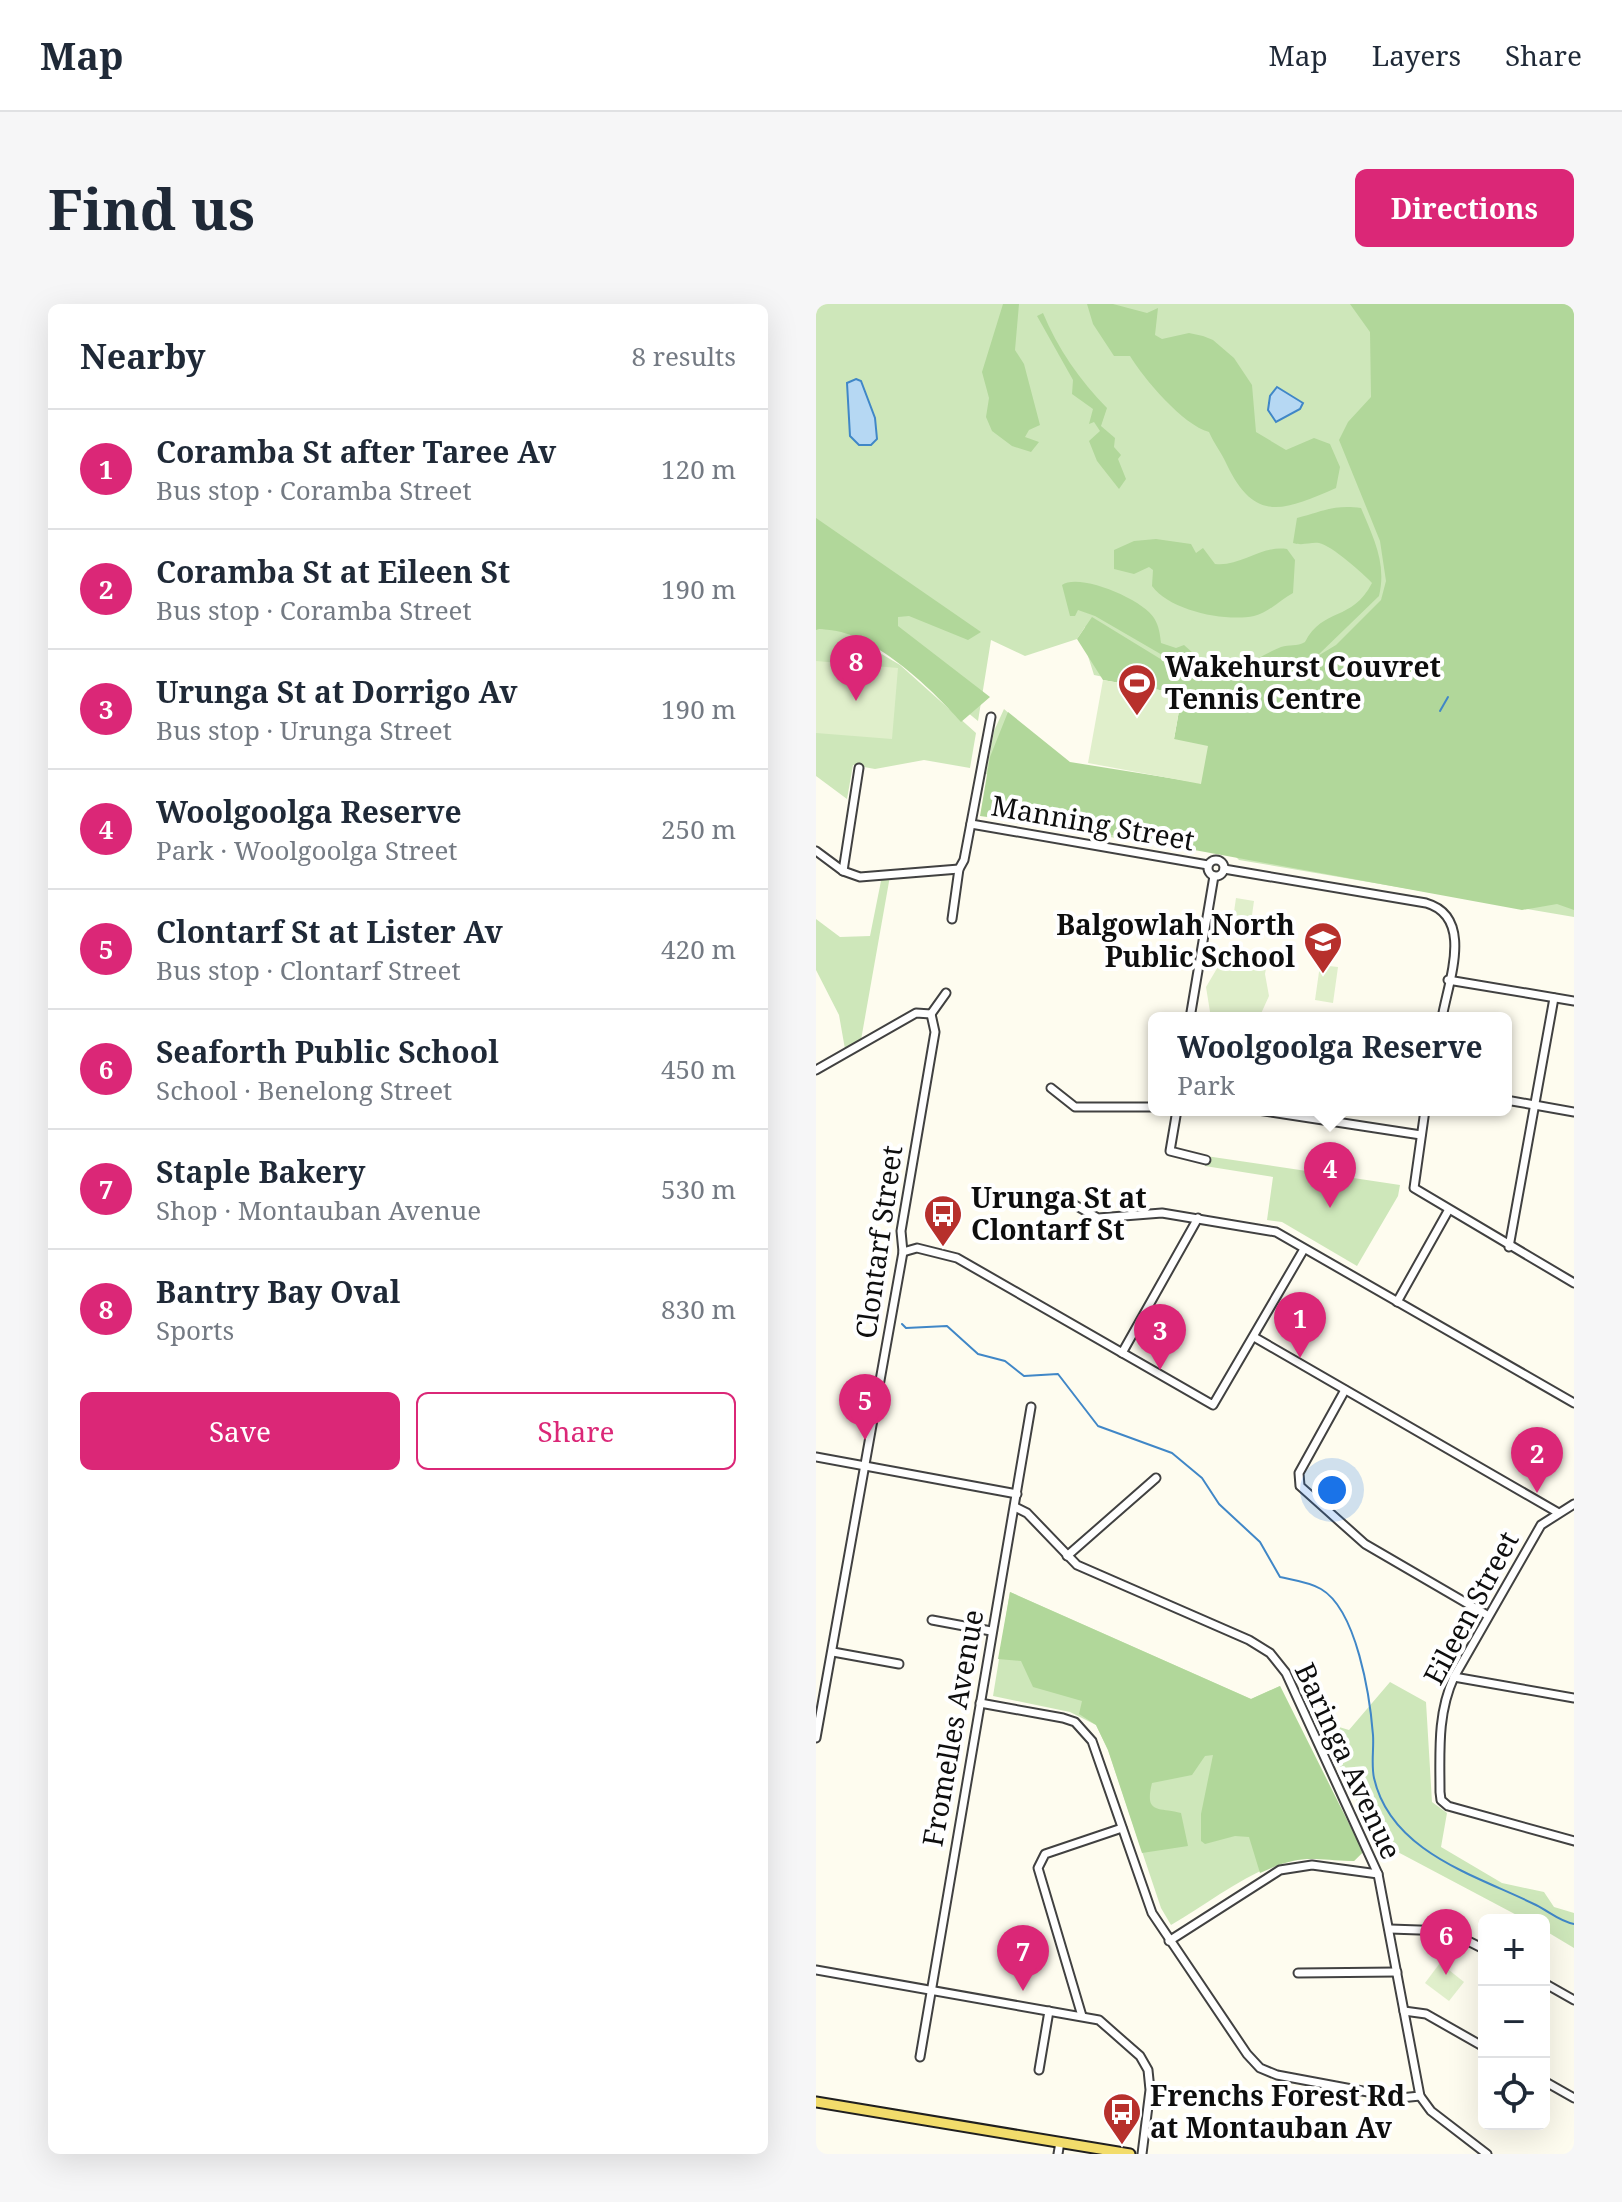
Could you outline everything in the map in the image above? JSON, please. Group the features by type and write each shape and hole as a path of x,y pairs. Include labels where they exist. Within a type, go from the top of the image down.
{"main road":[{"path":"816,2102 1130,2154"}],"street":[{"path":"952,919 959,869 964,860 991,717"},
{"path":"843,871 859,768"},
{"name":"Manning Street","path":"971,824 1208,865 1218,860 1224,869 1436,906 1453,923 1456,938 1448,980"},
{"path":"816,851 843,871 874,877 959,869"},
{"path":"1191,1012 1214,876 1208,865"},
{"path":"1214,876 1224,869"},
{"path":"1443,1012 1448,980 1574,1001"},
{"path":"816,1070 916,1013 931,1014 946,993"},
{"path":"1509,1247 1554,998"},
{"name":"Clontarf Street","path":"816,1738 903,1252 901,1231 935,1032 931,1014"},
{"path":"1051,1088 1075,1107 1148,1107"},
{"path":"1512,1101 1574,1112"},
{"path":"1176,1116 1170,1151 1206,1160"},
{"path":"1297,1116 1421,1135"},
{"path":"1424,1116 1414,1188 1448,1211 1574,1283"},
{"path":"1066,1200 1098,1218 1162,1213 1276,1232 1574,1403"},
{"path":"1397,1302 1448,1211"},
{"path":"1122,1353 1198,1218"},
{"path":"903,1252 917,1248 957,1258 1213,1405 1304,1249"},
{"path":"1254,1337 1557,1512"},
{"path":"1345,1390 1298,1480 1304,1492 1365,1544 1487,1615"},
{"name":"Fromelles Avenue","path":"920,2057 929,1990 1031,1407"},
{"path":"816,1457 1017,1494"},
{"path":"1067,1556 1156,1478"},
{"name":"Eileen Street","path":"1574,1504 1541,1525 1454,1677 1445,1697 1440,1722 1441,1800 1448,1806 1531,1832 1574,1841"},
{"name":"Baringa Avenue","path":"1015,1507 1027,1513 1067,1556 1092,1573 1249,1640 1270,1653 1286,1673 1378,1874 1420,2096"},
{"path":"932,1620 991,1631"},
{"path":"833,1652 899,1664"},
{"path":"1454,1677 1574,1698"},
{"path":"980,1703 1063,1718 1084,1730 1099,1755 1152,1913 1247,2054 1260,2068 1277,2075 1400,2098 1420,2096 1431,2111 1487,2154"},
{"path":"1082,2016 1038,1868 1045,1854 1122,1828"},
{"path":"1169,1941 1280,1870 1312,1865 1378,1874"},
{"path":"1390,1929 1448,1931 1478,1946"},
{"path":"816,1970 1099,2020 1117,2032 1140,2056 1148,2070 1150,2090 1142,2154"},
{"path":"1298,1973 1397,1972"},
{"path":"1549,1986 1574,2000"},
{"path":"1039,2070 1049,2011"},
{"path":"1404,2011 1426,2014 1478,2044"},
{"path":"1550,2084 1574,2098"},
{"path":"1058,2154 1060,2142"}],"green space":[{"path":"816,304 1574,304 1574,917 1239,860 1221,842 1198,850 1008,822 1013,782 986,774 994,731 1004,709 1068,765 1204,787 1210,745 1178,738 1182,693 1094,675 1088,656 1090,633 1085,627 1077,639 1025,656 991,640 978,721 816,589"},
{"path":"1003,304 1019,304 1015,350 1024,364 1040,425 1029,430 1025,437 1039,442 1031,452 1012,446 992,431 986,417 989,398 982,372"},
{"path":"1087,304 1113,304 1147,313 1158,308 1155,335 1162,339 1189,333 1213,340 1234,358 1252,385 1256,432 1286,450 1314,438 1330,444 1340,467 1336,488 1286,506 1260,504 1248,496 1209,432 1176,411 1130,356 1114,356 1093,324"},
{"path":"1350,304 1574,304 1574,910 1557,904 1522,910 1096,832 980,816 990,757 1008,712 1070,762 1201,783 1174,739 1182,694 1103,680 1077,639 1092,617 1172,666 1164,656 1095,616 1078,610 1075,616 1070,616 1062,585 1082,582 1125,596 1154,618 1161,643 1176,648 1184,645 1214,669 1232,673 1281,647 1305,642 1320,624 1347,610 1364,595 1372,583 1339,554 1319,543 1293,543 1297,518 1328,509 1351,507 1361,508 1378,550 1381,572 1379,596 1316,657 1336,645 1381,600 1386,581 1380,541 1339,440 1348,422 1371,397 1370,332"},
{"path":"1043,313 1070,363 1107,408 1101,426 1115,438 1114,447 1121,455 1118,459 1126,479 1119,489 1097,461 1089,441 1100,431 1094,422 1089,424 1093,409 1072,394 1073,380 1037,316"},
{"path":"816,518 981,632 968,640 909,616 898,617 898,626 990,697 961,722 914,676 875,647 835,631 816,630"},
{"path":"1156,539 1191,544 1196,553 1203,548 1215,564 1233,562 1268,550 1287,549 1295,560 1293,593 1254,616 1214,616 1185,608 1160,595 1152,586 1153,570 1149,567 1134,574 1114,569 1114,550 1134,541"},
{"path":"838,628 900,665 976,733 970,768 924,760 875,769 853,765 847,799 816,776 816,630"},
{"path":"816,661 898,668 892,739 816,733"},
{"name":"Wakehurst Couvret Tennis Centre","path":"1103,680 1182,694 1174,739 1208,746 1201,784 1088,763"},
{"path":"882,876 890,876 861,1040 845,1049 839,1015 816,970 816,919 840,937 870,936"},
{"path":"1236,898 1254,901 1249,936 1231,933"},
{"path":"1221,950 1268,957 1265,974 1269,996 1262,1012 1210,1012 1206,987 1219,965"},
{"path":"1320,965 1338,967 1333,1003 1315,1000"},
{"path":"1206,1156 1400,1185 1398,1196 1357,1266 1282,1222 1267,1220 1273,1177 1205,1166"},
{"path":"1010,1592 1251,1699 1280,1686 1363,1852 1354,1861 1307,1857 1276,1864 1245,1879 1171,1925 1161,1908 1108,1750 1096,1725 1070,1712 993,1696"},
{"path":"1010,1592 1251,1699 1280,1686 1363,1852 1354,1861 1297,1860 1260,1873 1249,1837 1235,1836 1205,1844 1201,1841 1201,1814 1213,1755 1205,1756 1192,1775 1152,1783 1152,1805 1181,1813 1188,1846 1142,1853 1108,1750 1096,1725 1079,1714 1082,1701 1033,1687 1021,1661 998,1659"},
{"path":"1390,1682 1426,1702 1432,1802 1447,1813 1441,1847 1502,1883 1544,1892 1554,1907 1574,1913 1574,1948 1550,1934 1550,1914 1515,1914 1377,1841 1316,1720 1349,1730"},
{"path":"1440,1963 1464,1982 1449,2001 1425,1983"}],"water":[{"path":"856,379 861,381 875,418 877,439 871,445 859,445 850,436 847,383"},
{"path":"1277,387 1303,403 1300,409 1276,422 1268,410 1270,396"}],"waterway":[{"path":"1440,711 1448,697"},
{"path":"902,1324 906,1328 947,1326 978,1354 1005,1361 1024,1376 1058,1374 1098,1426 1172,1453 1202,1478 1219,1504 1260,1542 1280,1577 1321,1589 1344,1615 1359,1656 1369,1699 1374,1778 1383,1804 1398,1825 1440,1859 1574,1924"}],"place":[{"name":"Bantry Bay Oval","path":"856,701"},
{"name":"Wakehurst Couvret Tennis Centre","path":"1137,717"},
{"name":"Balgowlah North Public School","path":"1323,975"},
{"name":"Woolgoolga Reserve","path":"1330,1208"},
{"name":"Urunga St at Clontarf St","path":"943,1248"},
{"name":"Coramba St after Taree Av","path":"1300,1358"},
{"name":"Urunga St at Dorrigo Av","path":"1160,1370"},
{"name":"Clontarf St at Lister Av","path":"865,1440"},
{"name":"Coramba St at Eileen St","path":"1537,1493"},
{"name":"Seaforth Public School","path":"1446,1975"},
{"name":"Staple Bakery","path":"1023,1991"},
{"name":"Frenchs Forest Rd at Montauban Av","path":"1122,2146"}]}
